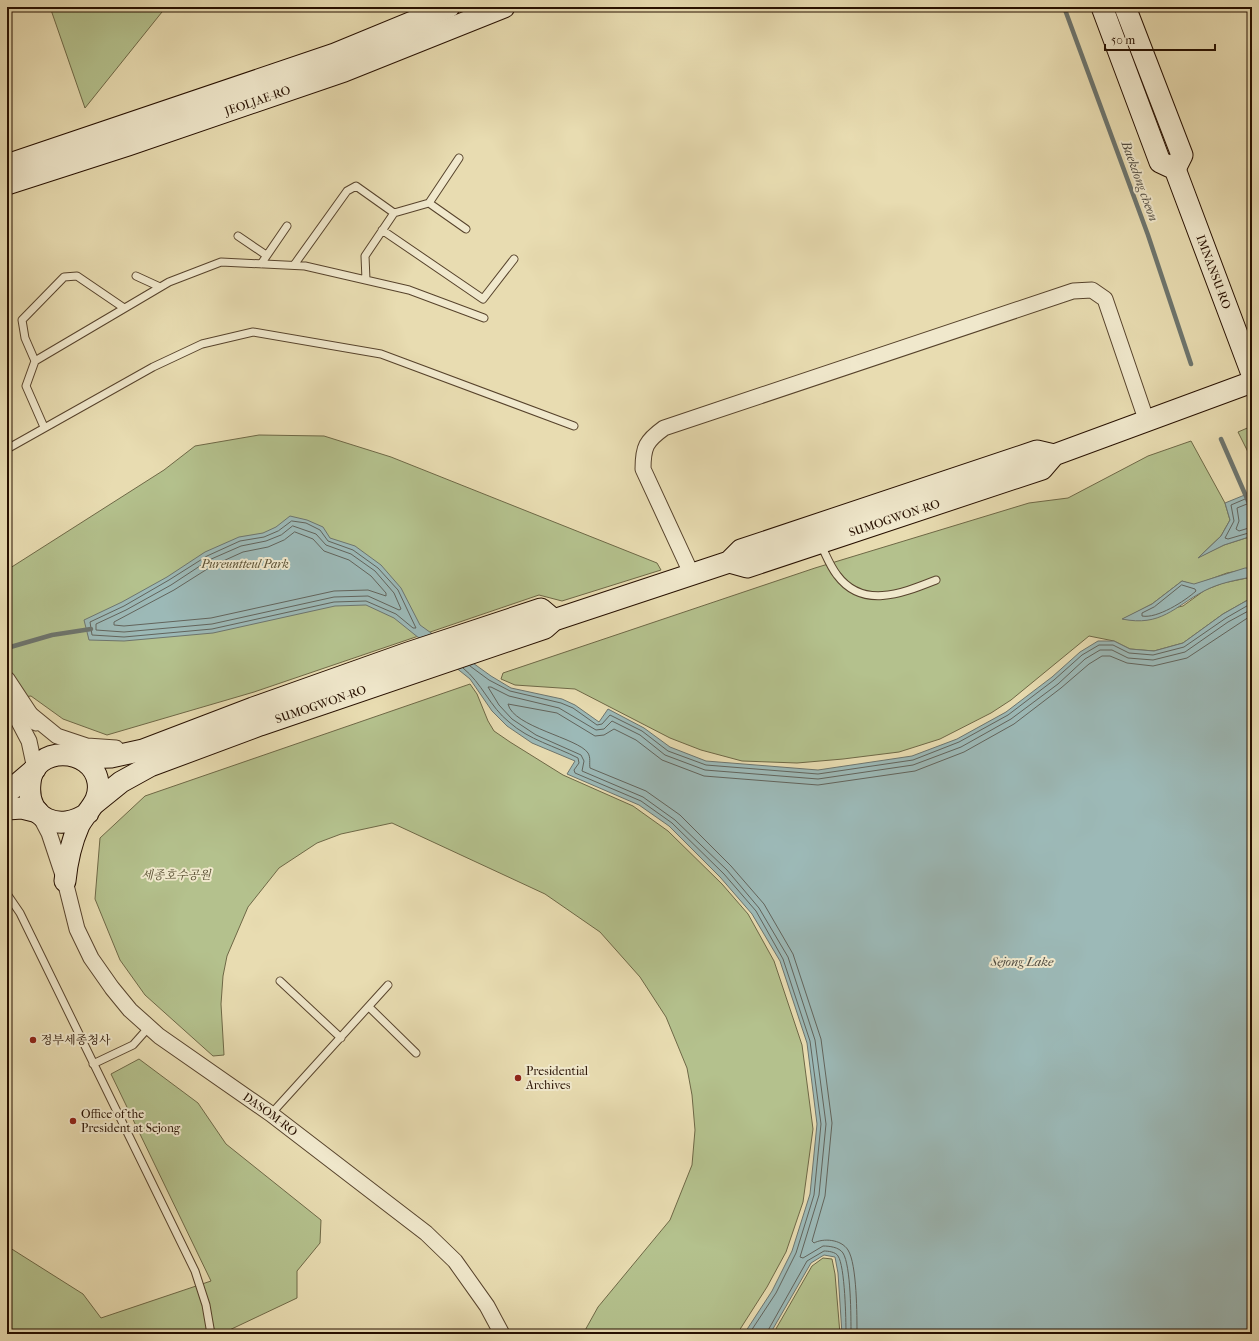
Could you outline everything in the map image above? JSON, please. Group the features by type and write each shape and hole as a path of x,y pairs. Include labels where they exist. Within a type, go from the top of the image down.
{"street":[{"name":"JEOLJAE-RO","path":"7,166 335,54 449,7"},
{"name":"JEOLJAE-RO","path":"7,184 128,145 344,71 504,7"},
{"path":"1102,7 1160,162 1175,169 1182,155 1125,7"},
{"name":"IMNANSU-RO","path":"1175,169 1252,374"},
{"path":"692,575 643,469 643,453 649,438 664,428 1073,291 1092,290 1105,299 1147,422"},
{"name":"SUMOGWON-RO","path":"730,562 747,567 1042,469 1054,455 1147,422 1252,382"},
{"name":"SUMOGWON-RO","path":"92,808 147,758 252,708 411,662 487,637 541,609 554,620 692,575 730,562 742,550 1037,451 1054,455"},
{"name":"DASOM-RO","path":"8,679 50,742 73,756 87,762 94,771 98,782 98,793 92,808 80,824 72,844 65,881"},
{"name":"DASOM-RO","path":"7,699 29,741 35,769 30,780 29,791 32,803 49,833 65,881 77,929 91,958 117,994 149,1027 271,1114 426,1233 455,1261 487,1306 502,1334"},
{"name":"SUMOGWON-RO","path":"30,714 57,736 87,746 147,758"},
{"path":"7,793 35,769 43,760 54,755 73,756"},
{"name":"SUMOGWON-RO","path":"73,756 147,758"},
{"path":"65,881 92,818 147,758"},
{"path":"7,809 22,808 38,812 47,819 58,823 69,823 79,819 92,808"}],"lane":[{"path":"366,280 365,256 394,213 429,203 459,158"},
{"path":"294,265 348,191 356,186 394,213"},
{"path":"429,203 466,229"},
{"path":"261,264 287,226"},
{"path":"382,230 483,300 514,259"},
{"path":"238,236 266,255"},
{"path":"44,427 26,386 35,361 169,282 221,262 305,266 408,290 484,318"},
{"path":"35,361 25,338 22,320 64,277 77,276 124,308"},
{"path":"136,276 160,287"},
{"path":"7,449 153,367 202,344 253,332 382,354 574,426"},
{"path":"820,543 836,574 852,588 862,593 878,597 896,595 936,580"},
{"path":"7,894 20,913 195,1271 206,1306 211,1334"},
{"path":"280,981 341,1038"},
{"path":"271,1114 388,986"},
{"path":"369,1007 416,1053"},
{"path":"93,1064 132,1044 149,1027"}],"green space":[{"path":"50,7 166,7 85,108"},
{"path":"1252,426 1252,460 1238,432"},
{"name":"Pureuntteul Park","path":"259,435 324,436 391,457 657,563 661,570 562,601 539,595 254,692 107,735 63,719 31,696 7,699 7,570 164,470 195,446"},
{"path":"1191,441 1225,503 1230,520 1221,536 1199,557 1224,545 1252,536 1252,568 1227,573 1194,585 1182,581 1152,604 1123,619 1183,606 1205,590 1223,583 1252,577 1252,599 1223,614 1183,643 1154,651 1130,649 1114,641 1089,636 1011,700 991,713 940,739 899,752 843,759 797,763 742,761 701,750 670,738 575,689 515,685 501,679 503,673 815,568 1029,503 1068,498 1148,456"},
{"name":"세종호수공원","path":"470,684 477,694 488,721 494,731 563,775 633,806 668,831 722,884 748,914 774,961 802,1045 813,1129 803,1202 786,1252 767,1287 737,1334 583,1334 598,1307 670,1220 692,1165 695,1130 692,1095 687,1068 666,1017 640,977 600,932 545,894 392,823 341,834 317,843 279,868 248,907 227,956 223,976 221,1004 224,1055 213,1056 145,995 120,960 95,899 100,838 145,796"},
{"path":"139,1059 198,1103 226,1144 321,1220 320,1243 297,1271 297,1298 221,1334 7,1334 7,1246 83,1294 101,1318 211,1281 111,1074"},
{"path":"823,1258 832,1259 835,1274 840,1334 773,1334 812,1266"}],"water":[{"path":"1252,492 1252,536 1224,545 1198,558 1221,536 1230,520 1225,503"},
{"name":"Sejong Lake","path":"290,516 307,520 323,527 330,538 355,546 381,565 401,588 420,625 491,676 511,688 562,699 575,705 599,722 608,709 644,728 670,747 706,761 818,770 912,756 957,739 1006,712 1052,677 1080,652 1098,641 1114,641 1130,649 1154,651 1183,643 1223,614 1252,599 1252,1334 842,1334 838,1273 835,1257 824,1255 811,1263 770,1334 744,1334 772,1291 792,1251 810,1194 817,1124 807,1043 780,961 752,914 720,877 669,826 639,805 567,774 575,761 532,743 507,726 492,711 470,679 394,618 366,605 335,606 213,633 124,641 89,640 84,620 122,602 167,577 205,552 239,537 263,533 276,527"},
{"path":"1245,568 1252,568 1252,577 1228,582 1210,588 1157,618 1135,621 1122,619 1152,604 1182,581 1194,584"}],"waterway":[{"name":"Baekdong cheon","path":"1064,7 1148,235 1191,364"},
{"path":"1221,439 1252,510"},
{"path":"7,648 52,635 91,629"}],"place":[{"name":"정부세종청사","path":"33,1040"},
{"name":"Presidential Archives","path":"518,1078"},
{"name":"Office of the President at Sejong","path":"73,1121"}]}
